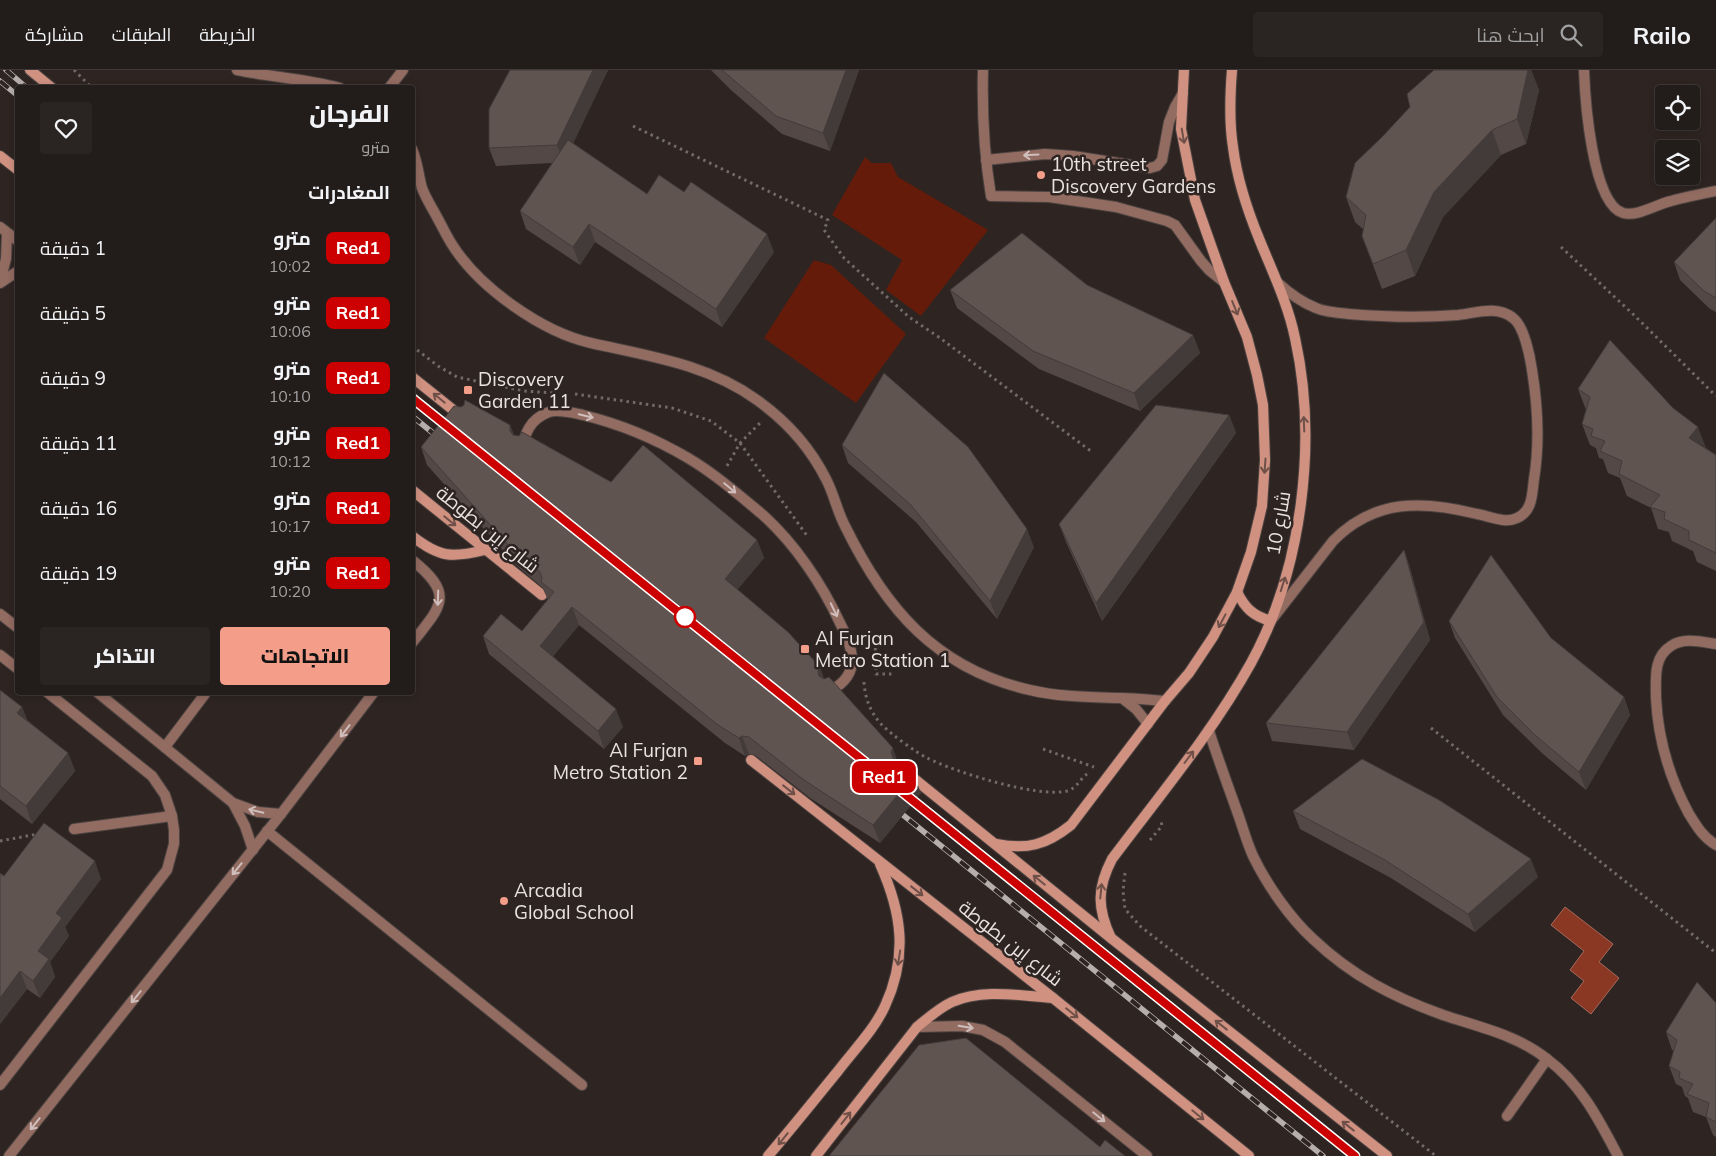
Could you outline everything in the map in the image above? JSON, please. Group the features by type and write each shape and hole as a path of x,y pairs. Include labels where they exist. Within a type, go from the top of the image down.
{"street":[{"path":"30,70 48,85"},
{"path":"236,70 327,85"},
{"path":"391,85 403,70"},
{"path":"983,70 982,115 991,196 1049,197 1116,207 1167,221 1175,224 1201,261 1224,282"},
{"name":"شارع 10","path":"996,844 1028,847 1058,835 1070,825 1189,672 1208,644 1237,592 1251,552 1262,506 1265,460 1263,405 1246,337 1195,200 1181,129 1184,70"},
{"name":"شارع 10","path":"1111,938 1104,923 1100,907 1100,890 1105,874 1112,859 1208,731 1251,662 1271,621 1288,566 1298,519 1305,452 1303,395 1295,338 1278,283 1259,240 1243,194 1233,147 1230,99 1232,70"},
{"path":"1584,70 1591,146 1604,188 1609,201 1615,209 1624,213 1634,213 1669,201 1716,191"},
{"path":"986,160 1045,154 1073,156 1150,168 1157,166 1162,160 1172,114 1183,92"},
{"path":"415,155 422,187 453,246 472,269 493,289 516,306 539,322 563,334 589,343 662,358 715,377 755,399 784,422 808,449 826,479 841,518 859,555 881,590 907,622 928,642 976,672 1002,683 1030,690 1058,695 1165,701"},
{"path":"0,156 15,168"},
{"path":"4,230 15,239"},
{"path":"0,282 6,259 4,230"},
{"path":"0,282 15,273"},
{"path":"1237,592 1249,611 1259,618 1271,621 1333,541 1344,530 1356,521 1396,506 1458,510 1503,520 1518,518 1525,513 1530,505 1537,459 1539,426 1531,361 1522,329 1514,318 1494,310 1458,315 1404,317 1341,313 1318,309 1296,299 1278,283"},
{"path":"415,379 465,419"},
{"path":"523,447 524,437 533,421 550,412 568,412 610,422 651,438 688,458 720,480 764,517 800,556 829,599 851,646 852,667 842,684 831,690"},
{"name":"شارع إبن بطوطة","path":"415,492 542,595"},
{"path":"415,538 441,554 460,556 485,550"},
{"path":"415,563 434,580 439,591 439,603 435,614 415,639"},
{"path":"0,614 15,626"},
{"path":"1716,644 1683,641 1671,646 1662,654 1657,666 1656,681 1658,720 1665,759 1679,795 1698,829 1708,840 1716,845"},
{"path":"0,655 15,667"},
{"path":"0,1085 167,870 174,844 172,816 165,795 152,776 51,695"},
{"path":"101,695 232,803 245,826 253,850"},
{"path":"165,747 204,695"},
{"path":"9,1156 253,850 372,695"},
{"path":"1121,698 1136,709 1148,724"},
{"path":"1208,731 1253,856 1279,900 1312,938 1351,971 1395,996 1517,1039 1547,1058 1568,1077 1586,1099 1601,1122 1618,1156"},
{"name":"شارع إبن بطوطة","path":"751,760 1053,998 1249,1156"},
{"path":"904,771 1111,938 1387,1156"},
{"path":"232,803 258,812 281,814"},
{"path":"74,829 172,816"},
{"path":"267,831 582,1085"},
{"path":"768,1156 869,1033 885,1008 896,979 900,950 899,919 892,890 878,861"},
{"path":"816,1156 918,1027 934,1013 953,1002 976,995 1003,994 1053,998"},
{"path":"918,1027 962,1026 983,1030 991,1034 1005,1042 1147,1156"},
{"path":"1506,1116 1547,1058"}],"path":[{"path":"74,70 89,85"},
{"path":"633,126 828,220 824,230 844,258 889,301 909,318 940,338 1092,452"},
{"path":"1561,248 1635,316 1716,396"},
{"path":"415,348 438,366 457,377 524,391 558,393"},
{"path":"567,393 672,408 711,421 740,443 813,543"},
{"path":"720,480 740,443 771,411"},
{"path":"860,644 858,636 875,635 876,674 892,674"},
{"path":"864,680 864,695 873,714 884,727 925,758 986,779 1039,792 1068,791 1077,786 1085,775 1093,772 1110,774"},
{"path":"1431,728 1716,953"},
{"path":"1043,749 1110,774"},
{"path":"1146,844 1162,826 1159,815 1151,808"},
{"path":"0,841 42,834"},
{"path":"1125,872 1123,891 1125,909 1140,926 1436,1156"}],"shaded area":[{"path":"865,157 872,163 891,163 898,177 988,230 921,316 886,290 902,260 832,215"},
{"path":"814,260 831,265 906,334 856,403 764,338"},
{"path":"1565,907 1613,944 1599,962 1619,978 1591,1014 1571,998 1584,981 1570,970 1584,951 1551,925"}],"building":[{"path":"510,70 593,70 557,145 489,148 489,109"},
{"path":"722,70 846,70 823,133 776,116"},
{"path":"1434,70 1528,70 1517,119 1492,130 1434,192 1406,250 1373,264 1362,236 1366,215 1346,197 1355,163 1410,107 1407,94"},
{"path":"568,140 647,194 659,175 684,192 691,182 767,234 716,309 589,224 573,247 520,211"},
{"path":"1716,218 1716,298 1704,291 1674,262"},
{"path":"1022,233 1087,285 1193,335 1134,393 1033,351 950,290"},
{"path":"1610,340 1673,408 1698,427 1689,438 1716,455 1716,553 1689,540 1689,531 1664,519 1665,512 1650,507 1660,495 1619,474 1622,461 1600,451 1605,441 1591,436 1593,429 1582,424 1590,397 1578,389"},
{"path":"884,373 968,447 1027,529 990,601 910,504 842,445"},
{"path":"465,400 510,425 510,431 513,435 519,436 522,432 611,482 643,445 757,540 725,579 788,632 820,667 819,676 824,679 829,677 893,748 891,752 893,758 914,775 873,825 804,780 749,737 742,736 739,738 718,725 572,607 540,646 616,709 598,731 483,636 501,614 522,631 554,592 541,582 540,572 510,547 421,447 454,406 461,407 464,405"},
{"path":"1156,405 1229,415 1096,603 1059,524"},
{"path":"1404,550 1424,622 1347,732 1266,723"},
{"path":"1491,555 1551,638 1624,697 1579,772 1536,736 1497,697 1449,621"},
{"path":"0,690 22,707 17,713 68,753 26,806 0,786"},
{"path":"1362,759 1439,800 1531,859 1468,914 1385,860 1293,811"},
{"path":"44,823 95,861 56,913 62,918 38,951 49,959 33,981 20,971 0,998 0,873 4,876"},
{"path":"1697,982 1716,1003 1716,1122 1706,1117 1709,1103 1687,1094 1693,1084 1679,1078 1680,1072 1669,1066 1677,1040 1666,1032"},
{"path":"966,1038 1100,1147 1105,1140 1125,1156 829,1156 919,1045"}],"railway":[{"path":"6,70 24,85"},
{"path":"0,81 15,94"},
{"path":"415,400 453,431"},
{"path":"415,418 444,442"},
{"path":"903,793 1355,1156"},
{"path":"892,806 1323,1156"}],"metro line":[{"name":"Red1","path":"415,400 1355,1156"}],"place":[{"name":"10th street Discovery Gardens","path":"1041,175"},
{"name":"Discovery Garden 11","path":"468,390"},
{"name":"Al Furjan Metro Station 1","path":"805,649"},
{"name":"Al Furjan Metro Station 2","path":"698,761"},
{"name":"Arcadia Global School","path":"504,901"}]}
